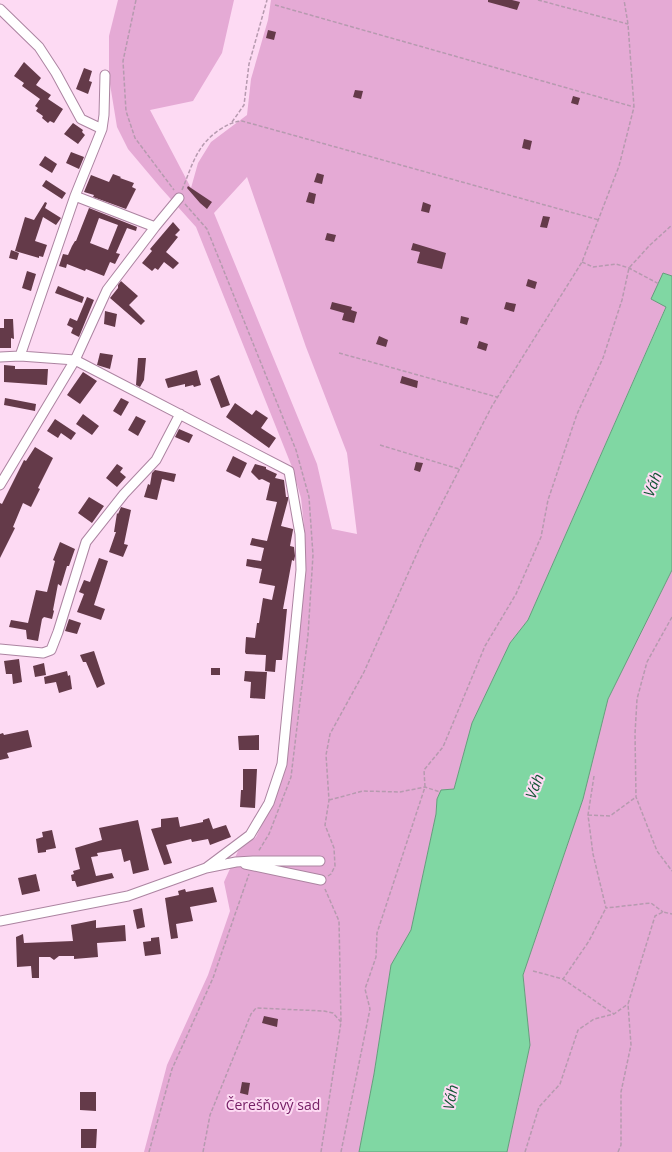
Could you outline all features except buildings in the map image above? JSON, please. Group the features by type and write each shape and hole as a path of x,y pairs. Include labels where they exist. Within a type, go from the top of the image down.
{"street":[{"path":"0,9 39,47 56,73 81,119 102,130"},
{"path":"20,356 75,196 102,130 105,75"},
{"path":"75,196 155,227"},
{"path":"0,485 75,360 107,290 179,198"},
{"path":"0,357 20,356 75,360 289,471 300,534 301,570 282,764 269,803 250,835 206,868"},
{"path":"0,649 43,653 51,650 86,542 124,494 156,460 180,414"},
{"path":"0,921 128,896 206,868 236,862 320,862"},
{"path":"252,863 321,880"}],"path":[{"path":"136,0 123,61 126,111 135,138 179,198 207,229 296,450 309,497 313,555 308,635 291,777 269,834 252,863 213,978 172,1068 149,1152"},
{"path":"179,198 202,145 210,136 232,122 244,105 248,64 267,0"},
{"path":"538,0 628,24"},
{"path":"321,1152 341,1022 339,921 321,880 332,874 335,866 334,848 326,824 329,800 326,755 330,734 364,672 422,540 459,469 498,397 582,262 599,220 619,166 634,107 628,24 624,0"},
{"path":"275,5 634,107"},
{"path":"232,122 242,121 599,220"},
{"path":"341,1152 370,1009 365,989 376,957 377,933 424,787 424,770 443,746 485,646 516,594 540,537 550,492 577,414 603,358 622,300 629,268 650,245 672,225"},
{"path":"582,262 593,267 616,264 629,268 659,284"},
{"path":"339,353 498,397"},
{"path":"380,445 459,469"},
{"path":"672,617 647,662 637,699 635,734 636,797 657,851 672,871"},
{"path":"563,979 589,941 606,908 593,854 588,815 594,776"},
{"path":"329,800 363,791 400,792 424,787 440,792"},
{"path":"588,815 610,816 636,797"},
{"path":"606,908 651,903 663,912 672,914"},
{"path":"618,1152 621,1145 621,1092 631,1045 628,1004 655,916 663,912"},
{"path":"533,971 563,979 614,1014"},
{"path":"525,1152 539,1107 560,1084 578,1030 594,1019 614,1014 628,1004"},
{"path":"203,1152 210,1115 252,1014 256,1008 324,1011 333,1013 341,1022"}],"green space":[{"name":"Čerešňový sad","path":"118,0 234,0 222,53 193,101 150,110 191,188 198,163 211,142 247,115 251,79 268,20 271,0 672,0 672,276 663,273 666,306 528,620 510,643 472,723 454,789 441,790 437,799 436,814 411,930 391,965 374,1074 359,1152 144,1152 167,1065 208,975 230,911 224,882 238,851 256,837 272,804 305,572 305,535 301,498 292,467 196,227 128,149 117,127 109,78 109,36","holes":["247,177 306,347 347,453 357,534 332,529 317,464 214,213"]},
{"path":"672,570 672,1152 507,1152 530,1045 523,975 583,799 608,699"}],"water":[{"name":"Váh","path":"663,273 672,276 672,570 608,699 583,799 523,975 530,1045 507,1152 359,1152 374,1074 391,965 411,930 436,814 437,799 441,790 454,789 472,723 510,643 528,620 666,307 651,299"}]}
